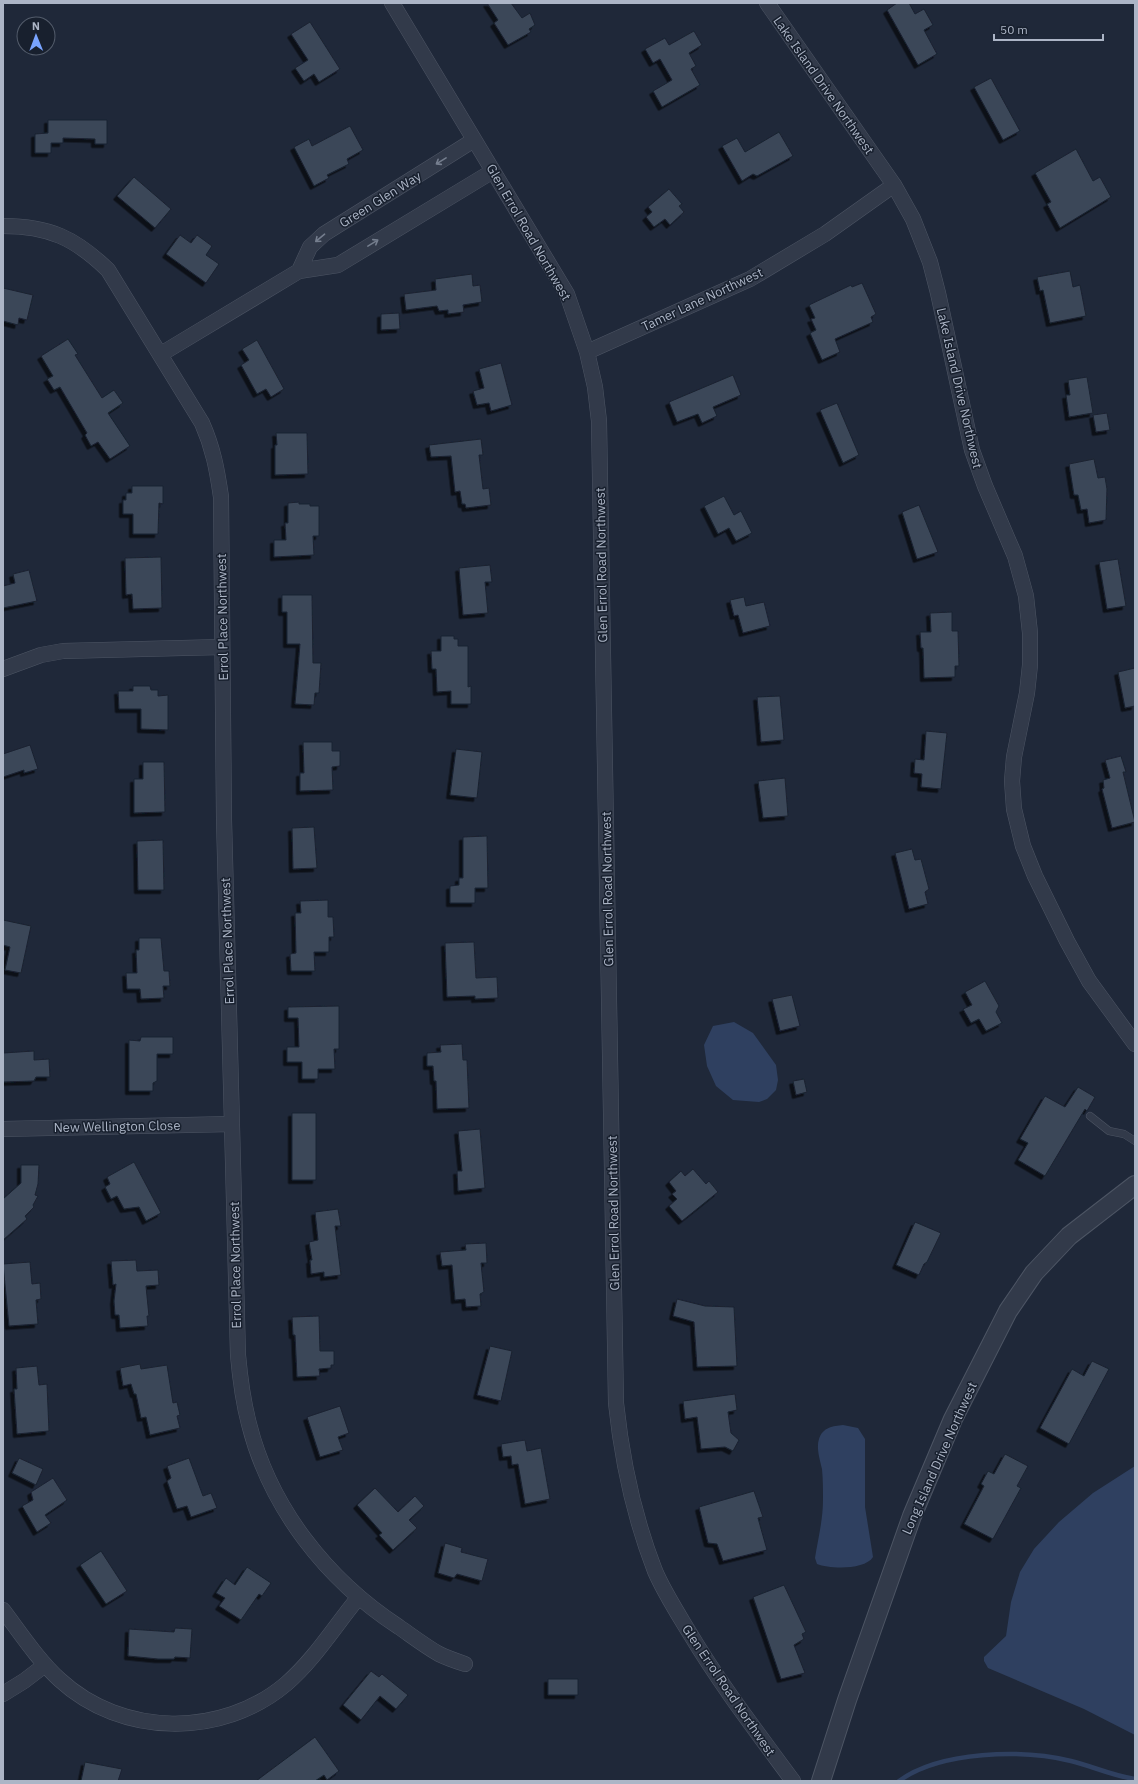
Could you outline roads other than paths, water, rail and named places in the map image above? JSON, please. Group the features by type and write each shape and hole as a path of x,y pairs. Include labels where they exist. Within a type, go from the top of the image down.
{"street":[{"name":"Glen Errol Road Northwest","path":"392,3 567,294 587,352 599,421 616,1403 621,1446 629,1488 641,1531 656,1572 672,1604 706,1662 793,1781"},
{"name":"Lake Island Drive Northwest","path":"767,3 894,185 913,219 930,262 972,450 985,486 1015,556 1026,596 1030,633 1030,665 1027,693 1014,757 1012,781 1014,809 1023,846 1035,876 1066,941 1089,981 1135,1044"},
{"name":"Green Glen Way","path":"299,271 310,247 324,234 474,140"},
{"path":"161,354 299,271 338,265 493,171"},
{"name":"Tamer Lane Northwest","path":"587,352 750,279 825,234 894,185"},
{"name":"Errol Place Northwest","path":"3,226 23,226 44,230 64,237 89,252 108,270 202,423 212,444 217,464 221,497 224,819 238,1355 242,1390 249,1425 267,1475 292,1522 324,1565 358,1598 382,1616 440,1655 465,1664"},
{"path":"3,669 41,655 63,651 222,647"},
{"name":"New Wellington Close","path":"3,1129 232,1124"},
{"name":"Long Island Drive Northwest","path":"821,1781 847,1700 912,1516 953,1419 1008,1311 1034,1273 1069,1236 1135,1185"},
{"path":"3,1610 45,1665 61,1681 80,1696 121,1716 144,1722 189,1724 210,1721 249,1707 269,1697 286,1684 300,1670 358,1598"},
{"path":"3,1694 24,1681 45,1665"}],"lane":[{"path":"1090,1116 1109,1131 1124,1134 1135,1141"}],"water":[{"path":"734,1022 753,1033 776,1065 778,1080 776,1090 767,1099 759,1102 733,1100 716,1086 707,1066 704,1045 713,1026"},
{"path":"843,1425 858,1428 865,1439 865,1507 873,1557 863,1564 855,1566 830,1567 817,1564 815,1558 823,1507 823,1481 818,1446 819,1439 823,1432 832,1427"},
{"path":"1135,1466 1135,1735 1084,1709 988,1668 984,1661 984,1657 1006,1636 1011,1602 1020,1572 1034,1549 1059,1522 1093,1493"}],"waterway":[{"path":"899,1781 916,1771 959,1758 1006,1754 1051,1757 1135,1779"}]}
